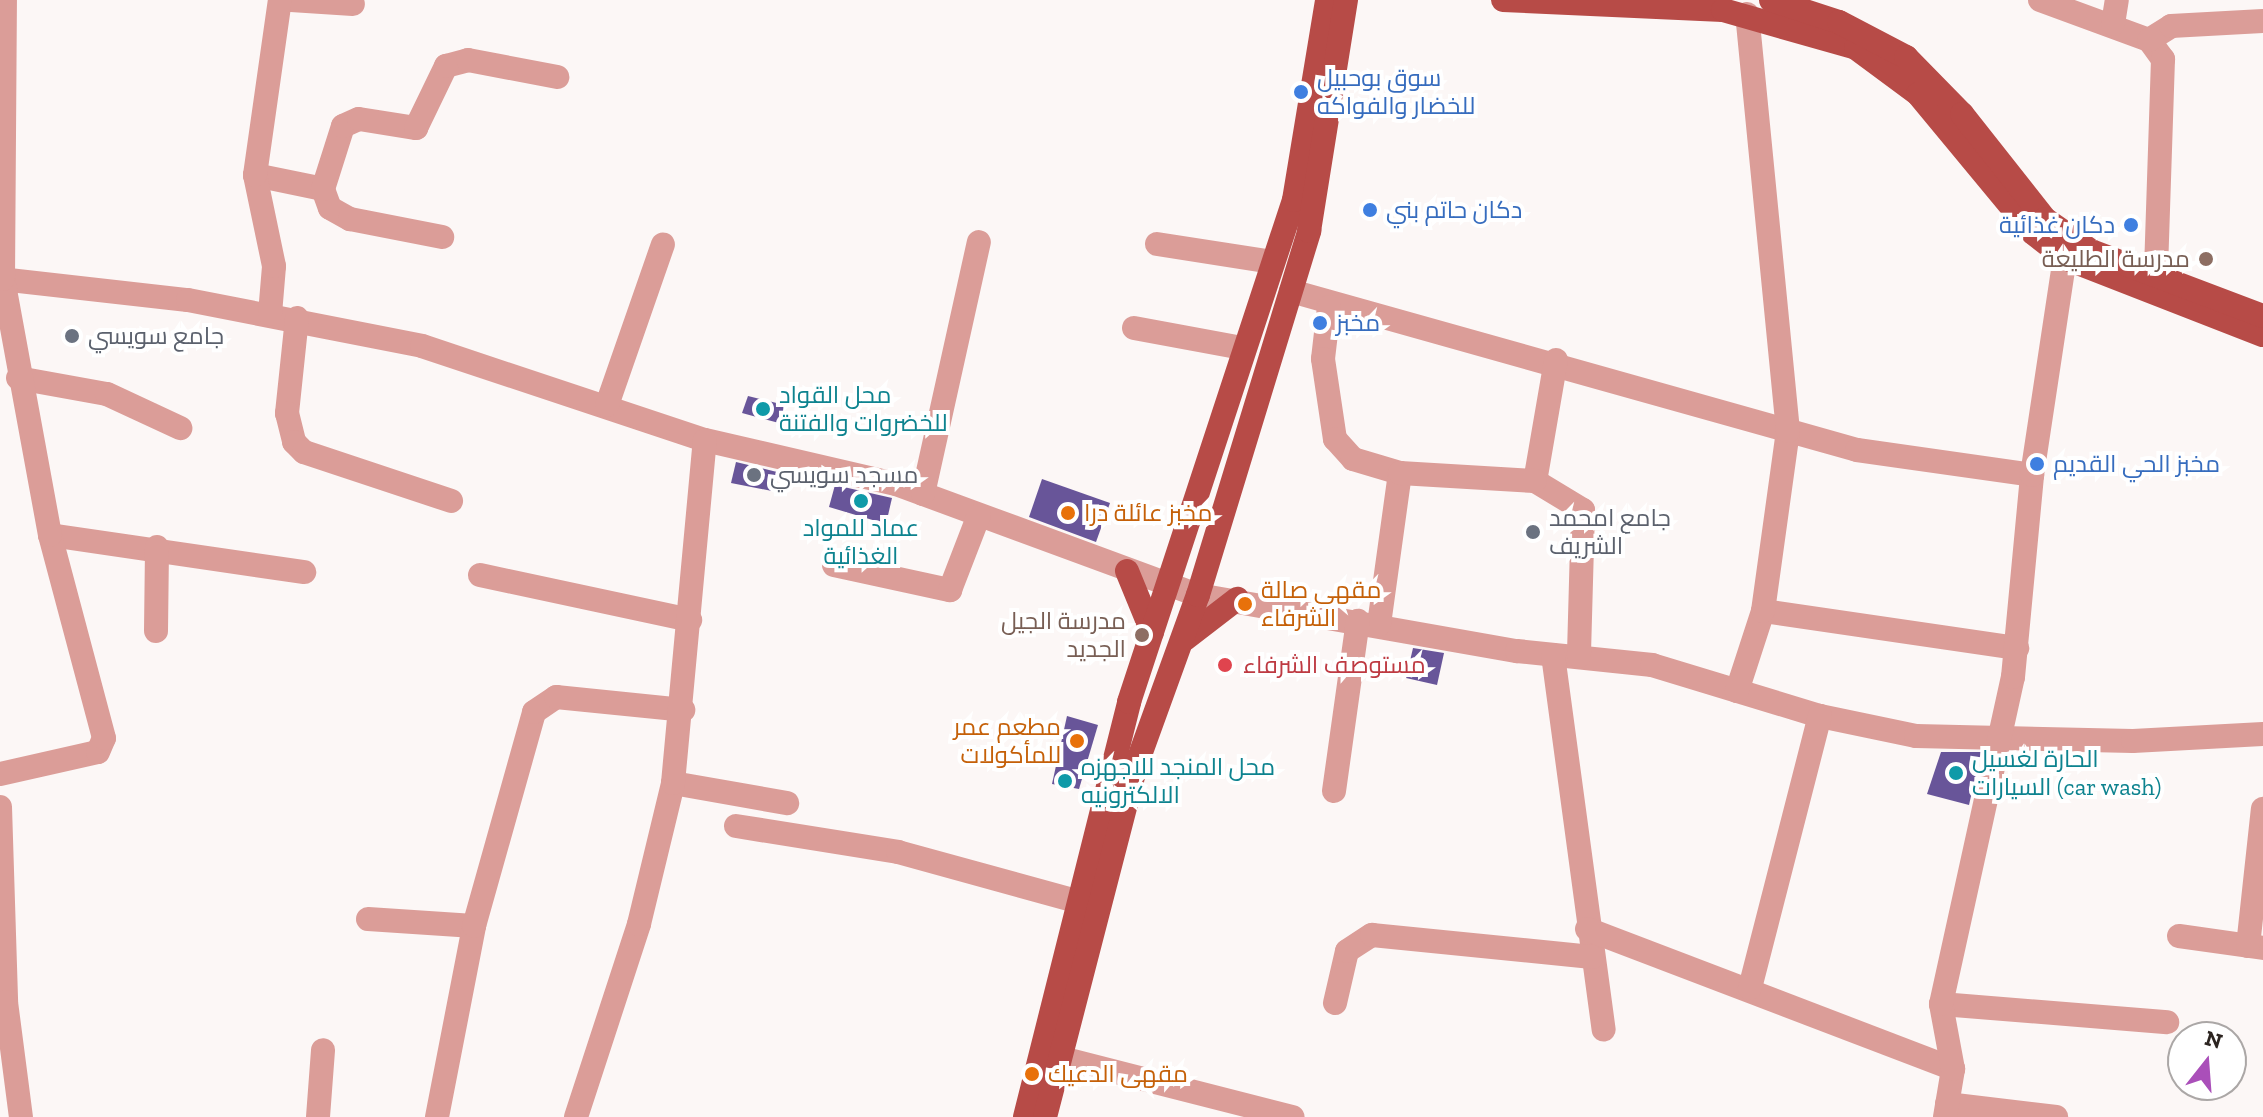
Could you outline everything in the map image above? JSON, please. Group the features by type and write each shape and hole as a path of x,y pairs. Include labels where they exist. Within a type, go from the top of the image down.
{"main road":[{"path":"1025,1117 1152,632 1308,142 1327,0"},
{"path":"1045,1117 1136,766 1198,595 1291,291 1331,130 1346,0"},
{"path":"1503,0 1747,14 1826,36 1886,68 1945,122 2033,233 2263,335"},
{"path":"1771,0 1839,22 1906,57 1962,114 2070,249 2156,275 2263,316"},
{"path":"1127,571 1152,632"},
{"path":"1179,647 1208,615 1237,599"}],"street":[{"path":"0,774 98,752 104,738 50,535 1,279 5,0"},
{"path":"270,314 274,266 255,175 280,0"},
{"path":"291,0 353,4"},
{"path":"2040,0 2115,12 2149,40 2163,59 2156,275"},
{"path":"1737,691 1763,611 1788,431 1747,14"},
{"path":"2149,40 2171,26 2252,15"},
{"path":"442,237 338,215 323,189 343,126 359,119 416,128 446,66 468,60 557,77"},
{"path":"255,175 323,189"},
{"path":"923,494 979,242"},
{"path":"607,405 663,244"},
{"path":"1157,244 1272,262"},
{"path":"2056,1117 1946,1111 1953,1069 1941,1004 2017,648 2032,475 2070,249"},
{"path":"1,279 297,318 422,346 705,440 923,494 1168,587 1198,595 1237,599 1553,655 1652,665 1820,716 1916,736 1999,740 2263,734"},
{"path":"1291,291 1329,307 1556,360 1788,431 1931,464 2032,475"},
{"path":"1329,307 1323,359 1335,439 1353,459 1400,473 1535,481 1583,510 1579,656"},
{"path":"297,318 287,413 294,442 304,452 451,501"},
{"path":"1134,328 1242,348"},
{"path":"1535,481 1556,360"},
{"path":"18,378 107,394 180,428"},
{"path":"576,1117 639,924 673,783 683,710 705,440"},
{"path":"1334,791 1400,473"},
{"path":"834,565 950,590 979,515"},
{"path":"50,535 157,547 304,572"},
{"path":"156,631 157,547"},
{"path":"480,575 690,620"},
{"path":"1763,611 2017,648"},
{"path":"1553,655 1587,929 1604,1030"},
{"path":"437,1117 474,926 540,704 556,697 683,710"},
{"path":"1750,988 1820,716"},
{"path":"673,783 787,803"},
{"path":"0,807 3,1001 21,1117"},
{"path":"2179,936 2255,947 2263,809"},
{"path":"736,826 898,852 1079,902"},
{"path":"368,919 474,926"},
{"path":"1587,929 1750,988 1953,1069"},
{"path":"1335,1003 1347,951 1372,935 1592,957"},
{"path":"1941,1004 2167,1022"},
{"path":"318,1117 323,1050"},
{"path":"1061,1058 1293,1117"}],"building":[{"name":"محل القواد للخضروات والفتنة","path":"748,396 785,405 779,423 742,413"},
{"name":"مسجد سويسي","path":"736,462 777,472 772,491 731,483"},
{"name":"مخبز عائلة درا","path":"1042,479 1110,503 1096,542 1029,517"},
{"name":"عماد للمواد الغذائية","path":"835,485 892,498 886,524 829,507"},
{"path":"1413,648 1444,653 1437,685 1406,678"},
{"name":"مطعم عمر للمأكولات","path":"1067,716 1098,725 1079,789 1052,784"},
{"name":"الحارة لغسيل السيارات (car wash)","path":"1941,752 1981,752 1969,805 1927,794"}],"place":[{"name":"سوق بوحبيل للخضار والفواكه","path":"1301,92"},
{"name":"دكان حاتم بني","path":"1370,210"},
{"name":"دكان غذائية","path":"2131,225"},
{"name":"مدرسة الطليعة","path":"2206,259"},
{"name":"مخبز","path":"1320,323"},
{"name":"جامع سويسي","path":"72,336"},
{"name":"محل القواد للخضروات والفتنة","path":"763,409"},
{"name":"مخبز الحي القديم","path":"2037,464"},
{"name":"مسجد سويسي","path":"754,475"},
{"name":"عماد للمواد الغذائية","path":"861,501"},
{"name":"مخبز عائلة درا","path":"1068,513"},
{"name":"جامع امحمد الشريف","path":"1533,532"},
{"name":"مقهى صالة الشرفاء","path":"1245,604"},
{"name":"مدرسة الجيل الجديد","path":"1142,635"},
{"name":"مستوصف الشرفاء","path":"1225,665"},
{"name":"مطعم عمر للمأكولات","path":"1077,741"},
{"name":"الحارة لغسيل السيارات (car wash)","path":"1956,773"},
{"name":"محل المنجد للاجهزه الالكترونيه","path":"1065,781"},
{"name":"مقهى الدعيك","path":"1032,1074"}]}
